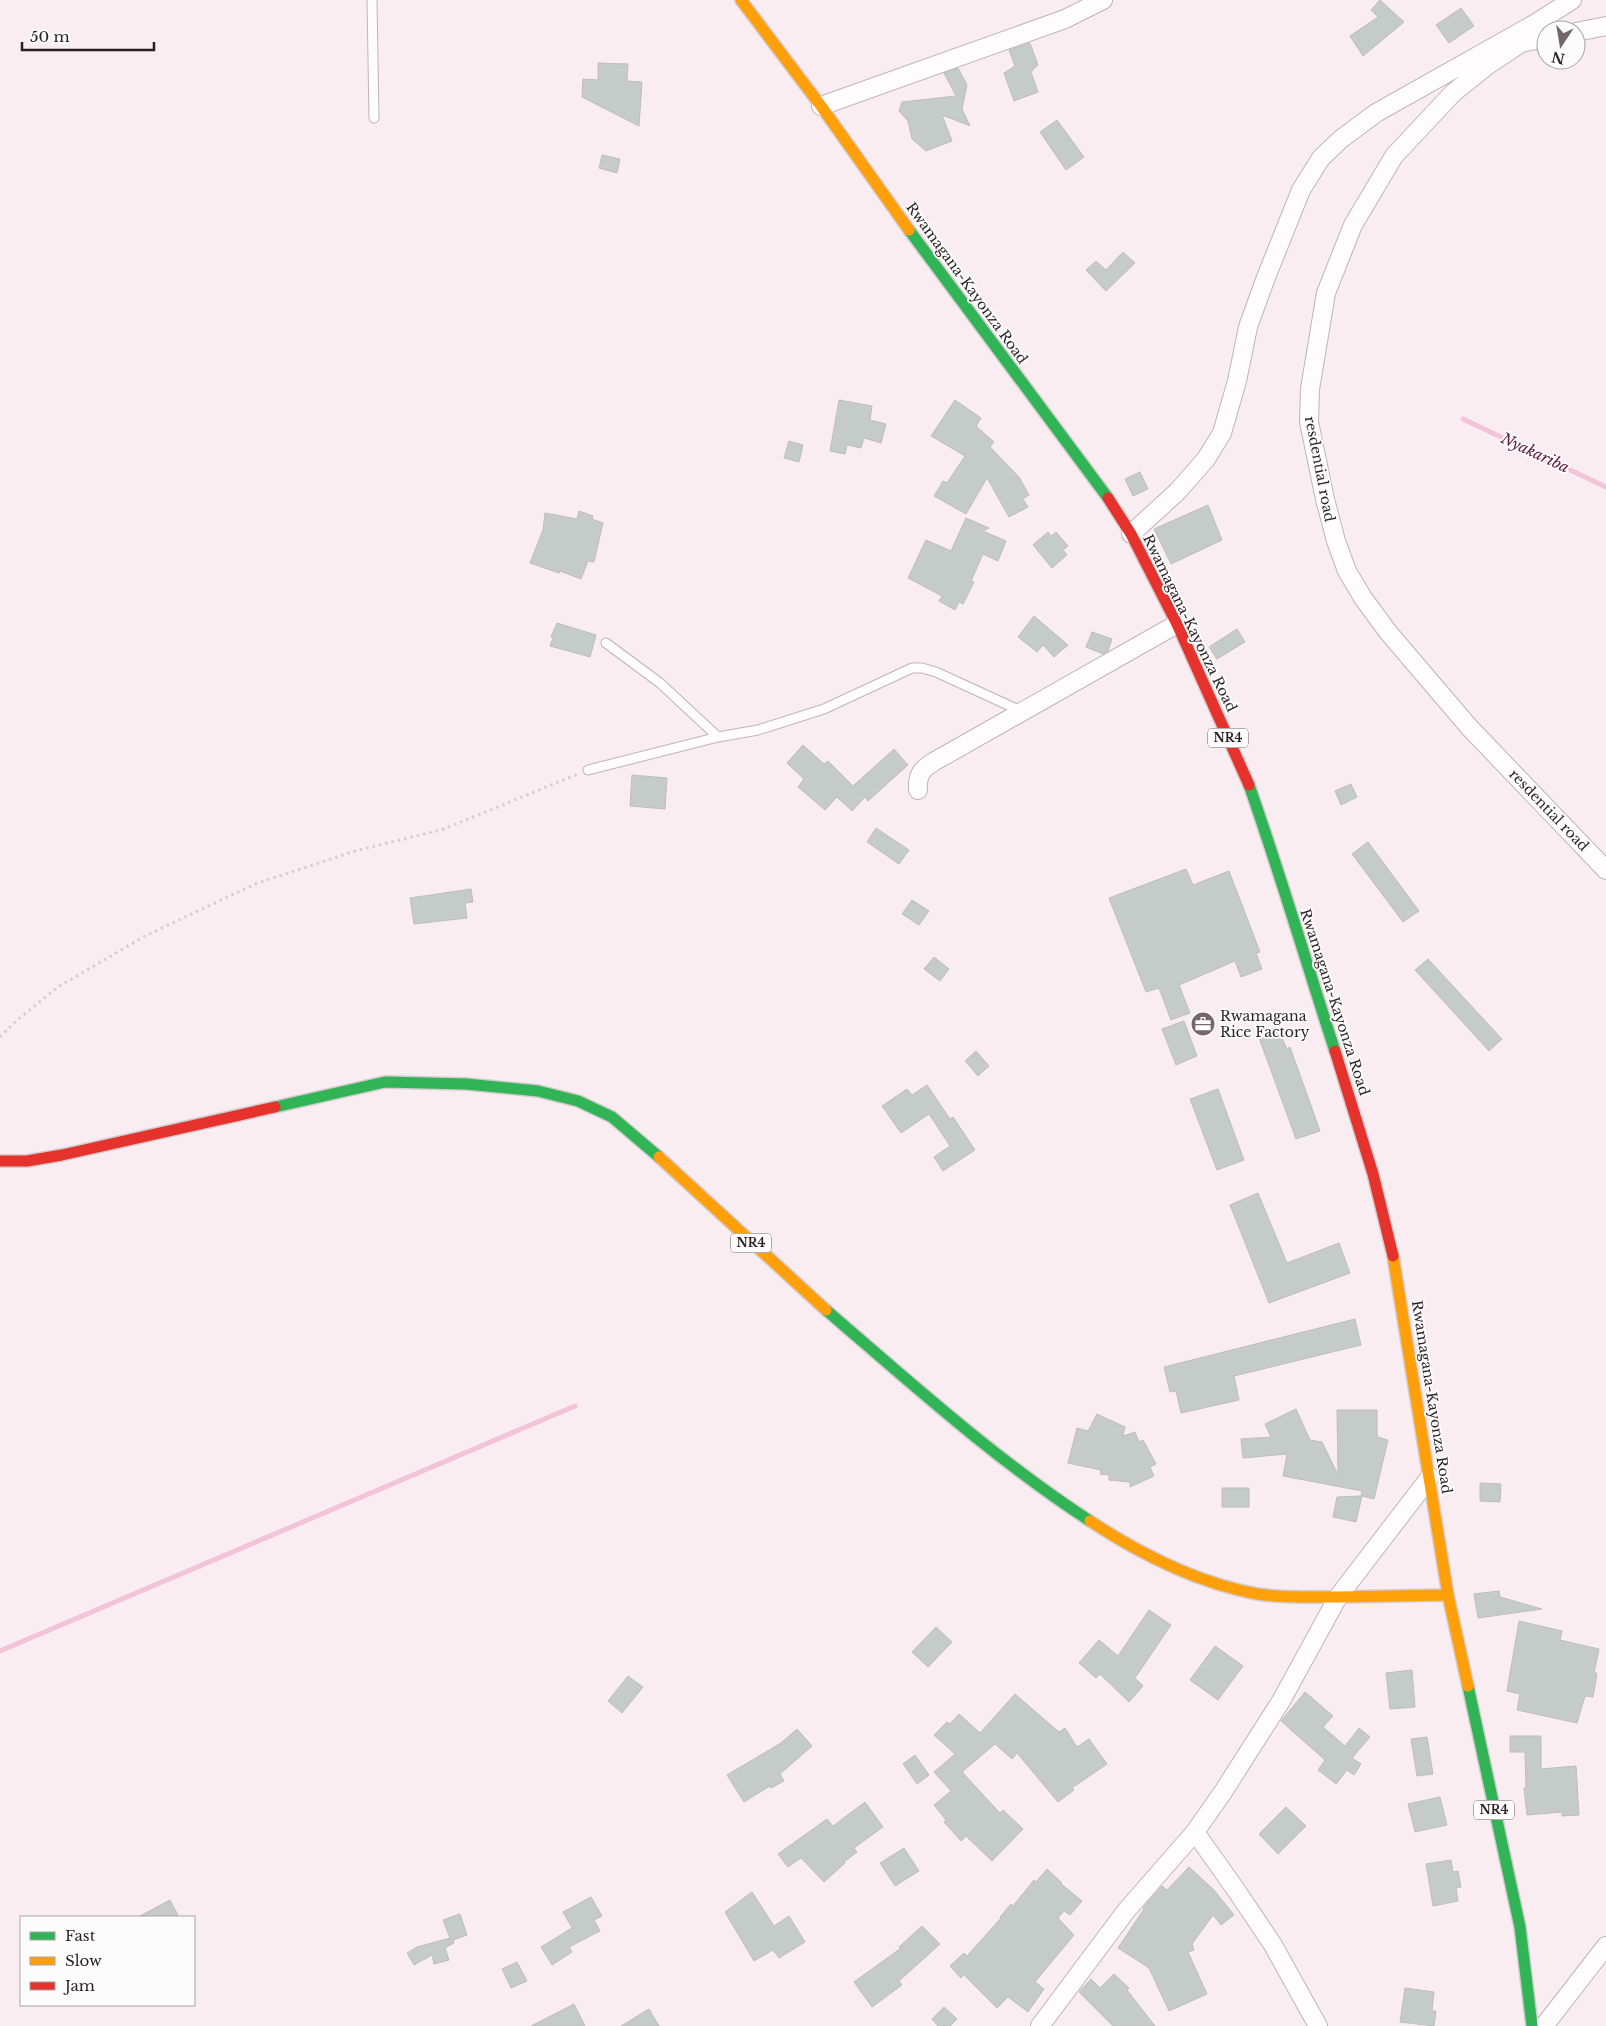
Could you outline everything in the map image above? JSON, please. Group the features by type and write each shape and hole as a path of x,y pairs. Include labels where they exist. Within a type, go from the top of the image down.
{"highway":[{"name":"Rwamagana-Kayonza Road","path":"741,0 820,106 909,232 1104,493 1131,534 1177,624 1246,777 1273,852 1295,929 1363,1140 1395,1265 1448,1595"},
{"name":"NR4","path":"0,1161 27,1161 62,1155 385,1082 538,1091 578,1100 612,1117 675,1171 813,1299 942,1409 1018,1470 1101,1529 1141,1552 1218,1584 1258,1594 1289,1597 1389,1594 1448,1595 1520,1927 1532,2026"}],"street":[{"path":"820,106 1064,19 1103,0"},
{"path":"1541,20 1572,0"},
{"path":"1521,43 1536,23"},
{"path":"1131,534 1178,491 1206,459 1222,433 1237,381 1248,327 1264,280 1301,190 1321,158 1341,139 1376,113 1536,23"},
{"path":"1586,30 1606,26"},
{"path":"1521,43 1536,40"},
{"name":"resdential road","path":"1521,43 1488,65 1453,93 1394,156 1353,225 1326,293 1310,388 1309,422 1336,541 1347,571 1363,598 1388,632 1469,727 1606,870"},
{"path":"918,790 917,778 923,769 1021,711 1177,624"},
{"path":"1040,2026 1126,1911 1195,1832 1281,1701 1338,1597 1430,1477"},
{"path":"1195,1832 1273,1945 1318,2026"},
{"path":"1544,2026 1606,1946"}],"lane":[{"path":"372,0 374,118"},
{"path":"606,643 660,682 718,737"},
{"path":"588,770 718,737 758,730 824,709 912,668 922,668 936,672 1021,711"}],"path":[{"path":"0,1037 16,1021 58,987 145,936 255,884 355,852 444,829 588,770"}],"building":[{"path":"1380,0 1404,22 1363,56 1350,36 1378,17 1371,10"},
{"path":"1461,8 1474,26 1449,43 1436,25"},
{"path":"1030,43 1038,65 1031,72 1038,92 1014,101 1004,73 1015,66 1009,50"},
{"path":"598,63 628,64 627,81 642,82 639,126 582,97 583,79 598,80"},
{"path":"958,68 967,85 962,109 970,126 942,115 952,141 926,151 912,139 908,121 899,111 902,102 956,96 944,73"},
{"path":"1057,120 1084,157 1066,170 1040,132"},
{"path":"602,155 620,159 617,173 599,168"},
{"path":"1123,252 1135,263 1106,291 1086,270 1096,261 1106,270"},
{"path":"839,400 872,406 870,420 886,424 881,443 864,438 861,448 847,445 845,454 830,451"},
{"path":"955,400 981,418 976,426 994,442 990,447 1019,477 1029,495 1023,499 1028,507 1009,517 987,478 966,514 934,496 943,481 947,483 965,456 931,436"},
{"path":"789,441 803,445 799,462 784,458"},
{"path":"1140,472 1148,489 1133,496 1125,479"},
{"path":"1208,505 1222,540 1171,564 1154,529"},
{"path":"579,511 593,516 592,519 603,523 594,562 588,561 581,579 530,563 543,530 545,513 577,519"},
{"path":"966,518 989,528 983,531 1006,541 998,561 983,554 971,581 974,582 963,604 959,602 955,610 939,601 942,596 908,578 926,540 951,551"},
{"path":"1048,532 1051,536 1056,532 1068,546 1063,550 1067,555 1052,568 1033,545"},
{"path":"1034,616 1068,645 1054,657 1043,645 1037,652 1018,637"},
{"path":"557,623 596,635 590,657 550,646 553,638 551,637"},
{"path":"1237,629 1245,642 1217,659 1209,647"},
{"path":"1092,632 1112,639 1108,651 1103,654 1086,647"},
{"path":"803,745 824,764 828,761 853,786 894,749 908,765 868,801 865,797 852,811 837,797 825,810 798,787 804,779 787,763"},
{"path":"632,775 667,778 665,809 630,806"},
{"path":"1351,784 1357,797 1341,805 1335,791"},
{"path":"876,828 909,850 899,864 867,842"},
{"path":"1368,842 1419,911 1403,922 1352,854"},
{"path":"1186,869 1193,885 1229,871 1260,952 1256,953 1262,969 1241,977 1235,961 1179,985 1190,1013 1171,1020 1159,988 1146,992 1109,898"},
{"path":"471,889 473,902 465,903 467,918 414,924 410,898"},
{"path":"912,900 929,911 919,925 902,914"},
{"path":"934,957 949,969 940,981 924,969"},
{"path":"1428,959 1502,1039 1489,1051 1415,970"},
{"path":"1184,1021 1197,1056 1176,1065 1162,1029"},
{"path":"1277,1027 1287,1049 1290,1047 1320,1131 1296,1139 1258,1035"},
{"path":"976,1051 989,1066 978,1076 965,1061"},
{"path":"927,1085 950,1119 953,1117 975,1150 943,1171 934,1157 950,1146 929,1114 901,1133 882,1106 907,1089 912,1095"},
{"path":"1218,1089 1244,1160 1217,1170 1190,1099"},
{"path":"1258,1193 1287,1263 1339,1243 1350,1273 1269,1303 1230,1205"},
{"path":"1355,1319 1361,1345 1234,1376 1239,1400 1181,1413 1176,1391 1170,1392 1164,1367"},
{"path":"1296,1409 1310,1440 1322,1442 1338,1475 1337,1410 1377,1410 1377,1437 1388,1440 1374,1499 1362,1496 1356,1522 1333,1517 1337,1497 1361,1496 1362,1491 1283,1476 1287,1454 1243,1458 1241,1439 1271,1437 1265,1424"},
{"path":"1097,1414 1125,1427 1123,1436 1135,1432 1139,1442 1143,1440 1156,1464 1150,1467 1154,1476 1130,1487 1130,1482 1109,1480 1109,1475 1100,1474 1101,1470 1068,1463 1077,1428 1088,1431"},
{"path":"1480,1483 1501,1484 1500,1502 1480,1501"},
{"path":"1222,1488 1249,1488 1249,1507 1222,1507"},
{"path":"1499,1591 1500,1597 1542,1609 1478,1618 1474,1594"},
{"path":"1149,1610 1171,1625 1135,1678 1143,1686 1129,1702 1100,1674 1096,1678 1079,1663 1099,1640 1118,1656"},
{"path":"1519,1621 1562,1631 1560,1640 1599,1649 1594,1673 1597,1673 1593,1697 1585,1696 1577,1723 1517,1710 1520,1694 1507,1691"},
{"path":"936,1627 952,1642 928,1667 912,1652"},
{"path":"1215,1646 1243,1666 1218,1700 1190,1680"},
{"path":"1412,1670 1415,1707 1390,1709 1386,1673"},
{"path":"628,1676 643,1687 622,1713 608,1701"},
{"path":"1305,1692 1333,1716 1323,1727 1345,1746 1359,1728 1370,1737 1352,1758 1361,1764 1354,1775 1347,1770 1336,1784 1318,1770 1325,1760 1281,1721"},
{"path":"1015,1694 1059,1732 1065,1728 1077,1747 1089,1739 1107,1764 1072,1788 1074,1790 1058,1802 1017,1753 1012,1759 995,1744 962,1772 1000,1813 1003,1810 1023,1829 992,1861 966,1836 961,1841 944,1822 946,1820 934,1805 951,1791 934,1772 955,1754 934,1735 947,1722 950,1724 959,1714 980,1733"},
{"path":"797,1729 812,1746 780,1774 784,1781 771,1788 770,1786 744,1802 727,1775 781,1743"},
{"path":"1510,1736 1541,1736 1541,1769 1576,1766 1579,1815 1562,1816 1562,1812 1527,1815 1524,1788 1526,1788 1525,1752 1510,1752"},
{"path":"1427,1737 1433,1774 1417,1776 1411,1739"},
{"path":"915,1755 929,1775 917,1784 903,1764"},
{"path":"1440,1797 1447,1825 1415,1832 1408,1804"},
{"path":"865,1802 883,1827 854,1848 857,1852 824,1882 801,1858 788,1867 778,1854 827,1819 833,1826"},
{"path":"1286,1807 1306,1826 1278,1854 1259,1834"},
{"path":"904,1848 919,1871 895,1886 880,1863"},
{"path":"1451,1860 1453,1872 1458,1871 1461,1887 1456,1888 1458,1901 1433,1906 1426,1864"},
{"path":"1189,1867 1214,1890 1234,1915 1221,1925 1213,1915 1192,1944 1194,1950 1188,1952 1207,1994 1169,2011 1149,1968 1118,1948 1143,1908 1162,1886 1167,1890"},
{"path":"1047,1869 1061,1884 1082,1901 1070,1915 1064,1911 1058,1918 1074,1935 1035,1982 1044,1989 1028,2012 1008,1997 997,2008 964,1975 961,1978 950,1966 964,1953 967,1956 1011,1904 1013,1906 1034,1880 1036,1882"},
{"path":"752,1892 774,1926 789,1916 805,1942 779,1958 773,1950 754,1961 725,1912"},
{"path":"591,1897 602,1916 594,1920 600,1931 569,1947 572,1952 552,1965 541,1947 572,1928 563,1912"},
{"path":"170,1900 178,1916 140,1916"},
{"path":"460,1914 467,1935 453,1940 454,1943 445,1948 449,1960 434,1964 432,1955 414,1965 407,1953 417,1947 450,1938 443,1920"},
{"path":"922,1926 940,1944 899,1981 902,1985 872,2007 854,1982 901,1948 899,1947"},
{"path":"517,1962 527,1981 511,1988 502,1969"},
{"path":"1114,1974 1129,1988 1127,1990 1155,2026 1113,2026 1079,1992 1091,1979 1100,1988"},
{"path":"1405,1988 1434,1992 1432,2011 1436,2011 1434,2026 1400,2022"},
{"path":"574,2004 585,2026 531,2026"},
{"path":"944,2007 957,2019 950,2026 938,2026 932,2019"},
{"path":"649,2009 659,2026 621,2026"}],"waterway":[{"name":"Nyakariba","path":"1463,419 1606,487"},
{"path":"0,1651 575,1406"}],"traffic: fast":[{"path":"909,230 1108,498"},
{"path":"1249,785 1335,1051"},
{"path":"275,1107 385,1082 466,1084 538,1091 578,1101 612,1117 659,1157"},
{"path":"826,1310 988,1447 1021,1473 1090,1521"},
{"path":"1468,1686 1520,1927 1532,2026"}],"traffic: slow":[{"path":"741,0 821,106 909,230"},
{"path":"659,1157 826,1310"},
{"path":"1393,1256 1448,1595 1468,1686"},
{"path":"1090,1521 1129,1545 1170,1566 1213,1583 1257,1594 1307,1597 1448,1595"}],"traffic: jam":[{"path":"1108,498 1131,534 1177,624 1249,785"},
{"path":"1335,1051 1373,1174 1393,1256"},
{"path":"0,1161 27,1161 62,1155 275,1107"}],"place":[{"name":"Rwamagana Rice Factory","path":"1203,1024"}]}
